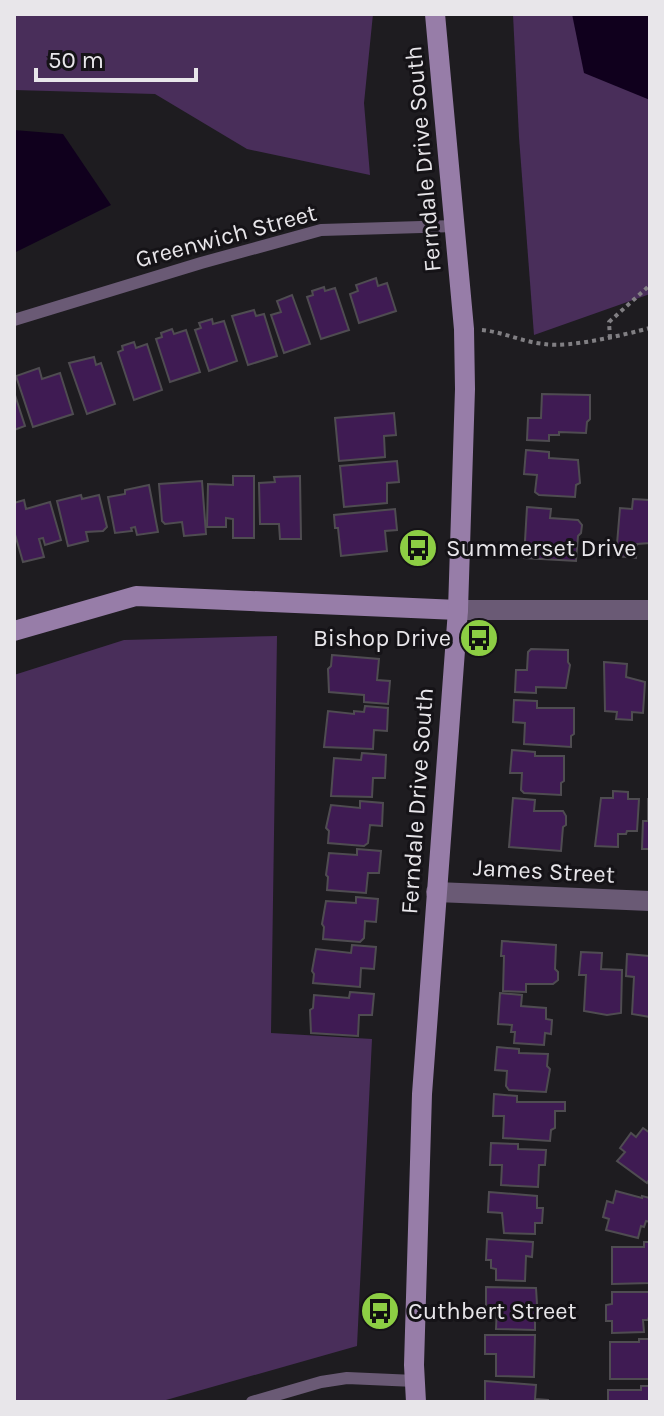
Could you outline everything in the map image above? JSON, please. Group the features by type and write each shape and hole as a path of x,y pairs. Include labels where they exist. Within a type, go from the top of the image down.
{"main road":[{"name":"Ferndale Drive South","path":"416,1402 422,1094 458,610 465,389 464,329 435,14"},
{"path":"14,631 136,596 458,610"}],"street":[{"path":"458,610 650,610"},
{"name":"James Street","path":"436,892 650,901"}],"lane":[{"name":"Greenwich Street","path":"14,320 321,230 455,226"},
{"path":"252,1402 321,1382 347,1378 415,1381"}],"path":[{"path":"610,338 609,322 650,285"},
{"path":"464,329 499,332 545,345 610,338 650,328"}],"shaded area":[{"path":"14,14 373,14 364,103 370,175 247,149 155,94 14,90"},
{"path":"513,14 650,14 650,294 534,335 519,137"},
{"path":"572,14 650,14 650,100 584,73"},
{"path":"14,130 63,134 111,205 14,253"},
{"path":"277,636 271,1033 372,1039 357,1346 159,1402 14,1402 14,675 124,640"}],"building":[{"path":"376,278 378,286 387,283 396,311 359,323 350,294 358,291 356,285"},
{"path":"324,287 325,291 335,288 349,330 321,339 307,297 313,295 312,291"},
{"path":"292,295 310,344 284,353 271,315 281,312 277,301"},
{"path":"254,310 256,316 264,314 277,356 248,365 232,316"},
{"path":"212,319 213,324 224,321 237,361 209,371 195,330 201,328 199,323"},
{"path":"172,329 174,334 186,330 200,372 170,382 156,339 162,337 161,333"},
{"path":"134,342 136,348 147,344 162,390 134,400 118,352 123,350 122,346"},
{"path":"94,357 96,365 101,363 115,404 87,414 69,363"},
{"path":"39,368 42,379 60,373 73,414 33,427 16,376"},
{"path":"14,392 25,426 14,430"},
{"path":"542,394 590,395 590,419 586,433 559,432 559,435 549,435 549,441 527,440 528,418 541,418"},
{"path":"394,413 396,435 384,436 385,457 339,461 335,418"},
{"path":"526,450 549,452 549,458 578,460 580,483 576,485 575,497 539,495 535,492 537,475 524,474"},
{"path":"397,461 399,482 387,483 387,503 344,507 340,466"},
{"path":"233,476 254,476 254,538 233,538 233,519 226,518 226,527 207,527 208,484 233,485"},
{"path":"300,476 301,539 280,539 279,524 260,524 259,483 275,482 274,477"},
{"path":"202,481 206,534 184,536 182,522 165,524 162,521 159,484"},
{"path":"149,485 158,532 137,535 135,527 131,528 132,531 115,533 108,497"},
{"path":"81,495 82,499 99,495 107,527 103,531 86,532 88,541 68,546 57,501"},
{"path":"633,499 649,500 650,543 637,544 636,558 616,556 620,508 632,509"},
{"path":"24,500 26,509 50,502 61,540 45,545 43,538 39,539 44,557 23,562 14,531 14,503"},
{"path":"527,507 551,509 550,518 578,520 582,525 576,561 524,558"},
{"path":"395,509 397,530 385,531 387,551 341,556 334,515"},
{"path":"531,649 568,650 570,665 566,688 536,687 536,693 515,692 516,670 527,670"},
{"path":"332,655 379,659 377,680 390,681 388,704 364,702 364,695 329,692 328,669"},
{"path":"604,662 627,664 626,677 645,682 643,713 632,712 632,720 616,719 617,712 605,711"},
{"path":"514,700 537,701 537,708 574,708 571,747 524,744 525,723 513,722"},
{"path":"365,706 388,708 387,731 374,730 373,749 324,747 328,711 354,714 354,711 364,712"},
{"path":"512,750 535,752 535,756 564,756 561,795 524,793 521,790 522,773 510,773"},
{"path":"362,753 386,755 385,778 373,778 372,797 331,796 334,758 361,760"},
{"path":"613,791 628,792 628,799 639,799 637,831 618,834 618,847 595,846 601,798 613,798"},
{"path":"513,798 535,800 534,811 563,811 566,825 563,827 561,851 509,847"},
{"path":"648,798 650,849 642,849 643,821 648,821"},
{"path":"360,801 383,803 382,826 370,825 368,843 364,846 328,843 329,831 326,828 331,805 360,808"},
{"path":"357,849 381,851 379,873 368,873 366,893 327,890 329,853 357,855"},
{"path":"356,897 378,899 376,922 365,921 364,938 360,942 323,939 326,901 356,903"},
{"path":"502,941 556,945 558,980 553,984 526,984 526,992 503,991"},
{"path":"352,945 376,947 374,969 361,968 360,987 313,983 316,949 351,953"},
{"path":"581,952 602,953 601,969 622,970 621,1013 607,1015 584,1011 586,975 579,975"},
{"path":"627,954 649,956 650,1017 632,1014 634,977 626,976"},
{"path":"350,992 374,994 372,1015 359,1015 358,1036 311,1033 310,1010 314,995 349,998"},
{"path":"500,993 522,995 521,1006 546,1008 546,1019 552,1020 551,1034 545,1033 544,1045 514,1043 512,1025 498,1024"},
{"path":"497,1047 519,1049 519,1053 548,1054 547,1066 550,1069 546,1092 509,1090 506,1086 507,1071 495,1070"},
{"path":"494,1094 517,1096 517,1102 565,1102 565,1111 555,1111 555,1128 551,1130 550,1141 503,1138 504,1116 493,1116"},
{"path":"643,1128 650,1133 650,1178 647,1183 617,1161 625,1152 620,1148 631,1133 636,1137"},
{"path":"491,1143 518,1144 518,1149 546,1150 545,1165 539,1165 538,1187 501,1185 502,1165 490,1165"},
{"path":"616,1191 650,1198 650,1222 646,1221 644,1227 641,1226 638,1238 606,1230 609,1219 603,1217 607,1201 613,1203"},
{"path":"489,1192 537,1196 537,1208 543,1208 542,1223 535,1223 535,1234 504,1233 502,1213 488,1212"},
{"path":"487,1239 533,1242 532,1257 526,1256 525,1281 496,1280 496,1269 491,1268 491,1260 486,1260"},
{"path":"644,1242 650,1242 650,1283 612,1284 612,1247 644,1247"},
{"path":"486,1287 536,1288 538,1320 535,1321 535,1330 496,1329 497,1307 486,1306"},
{"path":"612,1292 650,1292 650,1313 648,1320 643,1320 644,1332 612,1333 612,1321 606,1321 606,1305 612,1304"},
{"path":"485,1335 535,1335 534,1377 496,1376 496,1354 485,1354"},
{"path":"639,1339 650,1339 650,1379 610,1379 610,1342 639,1342"},
{"path":"485,1381 536,1385 535,1399 548,1402 485,1402"},
{"path":"641,1386 650,1386 650,1402 608,1402 608,1390 641,1390"}],"place":[{"name":"Summerset Drive","path":"418,548"},
{"name":"Bishop Drive","path":"479,638"},
{"name":"Cuthbert Street","path":"380,1311"}]}
